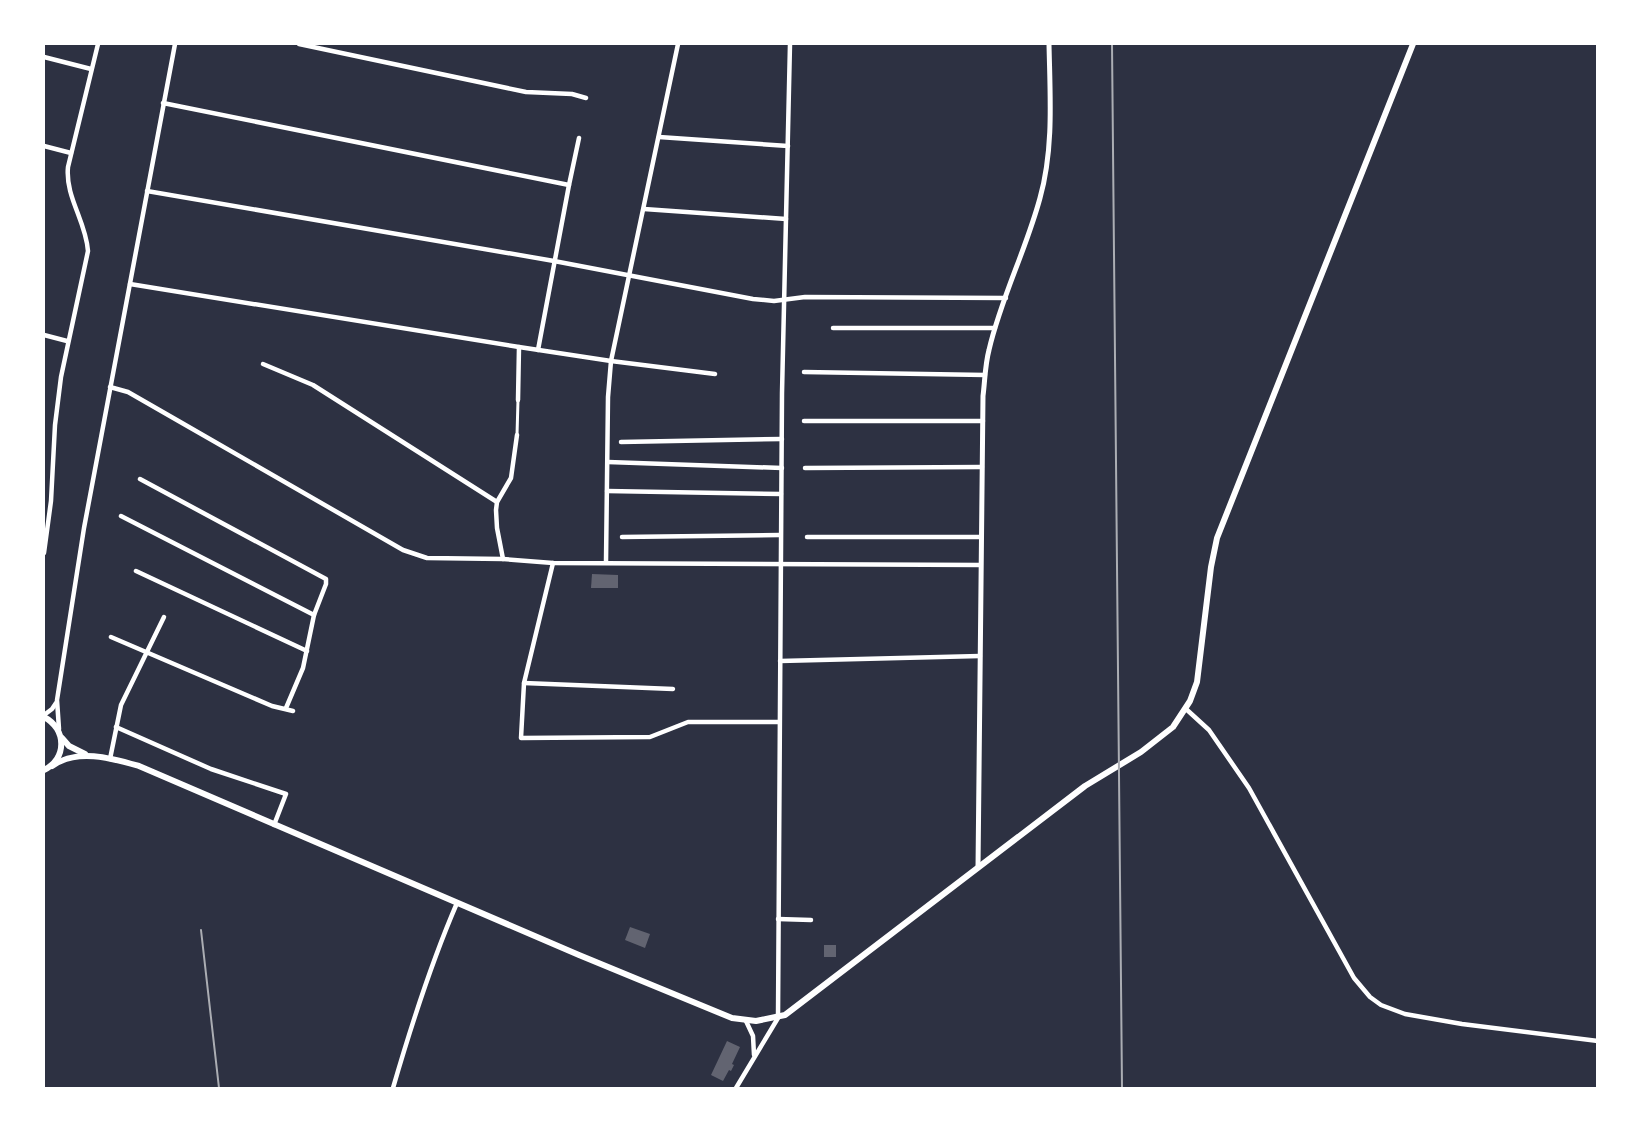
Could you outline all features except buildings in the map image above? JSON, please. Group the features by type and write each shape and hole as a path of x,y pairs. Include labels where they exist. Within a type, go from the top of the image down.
{"main road":[{"path":"44,770 67,758 91,756 146,769 706,1008 746,1021 778,1018 800,1005 1095,779 1150,746 1173,727 1186,709 1193,696 1199,674 1211,567 1217,538 1413,44"},
{"path":"44,716 52,722 69,746 91,756"},
{"path":"51,766 60,753 60,734"}],"street":[{"path":"44,553 51,501 57,412 67,341 88,250 68,186 68,167 98,44"},
{"path":"60,734 57,723 57,700 84,528 175,44"},
{"path":"299,44 526,92 572,94 586,98"},
{"path":"606,562 611,362 678,44"},
{"path":"736,1089 778,1018 780,535 790,44"},
{"path":"978,868 980,565 985,375 995,328 1035,217 1047,167 1050,124 1049,44"},
{"path":"44,57 91,69"},
{"path":"163,103 568,185"},
{"path":"659,137 788,146"},
{"path":"538,350 568,185 579,138"},
{"path":"44,146 71,153"},
{"path":"147,191 554,261 753,299 1006,298"},
{"path":"644,209 786,219"},
{"path":"130,284 611,362 715,374"},
{"path":"833,327 995,328"},
{"path":"44,335 67,341"},
{"path":"503,559 497,528 497,502 511,478 517,435 519,347"},
{"path":"263,364 314,385 497,502"},
{"path":"804,372 985,375"},
{"path":"110,387 128,392 403,550 428,558 503,559 553,563 980,565"},
{"path":"804,421 983,421"},
{"path":"621,442 782,439"},
{"path":"608,462 782,468"},
{"path":"805,468 982,467"},
{"path":"140,479 326,579 314,615 303,668 286,708"},
{"path":"607,491 781,494"},
{"path":"121,516 314,615"},
{"path":"622,537 780,535"},
{"path":"807,537 981,537"},
{"path":"553,563 524,683 521,738 650,737 688,722 779,722"},
{"path":"136,571 307,651"},
{"path":"110,759 121,705 164,617"},
{"path":"111,637 272,706 292,711"},
{"path":"780,661 980,656"},
{"path":"524,683 674,689"},
{"path":"44,716 57,700"},
{"path":"1186,709 1205,725 1249,788 1354,978 1370,997 1391,1010 1421,1017 1598,1041"},
{"path":"116,727 211,769 286,795 274,825"},
{"path":"393,1089 411,1026 457,903"},
{"path":"778,919 811,920"},
{"path":"746,1021 753,1036 754,1058"}],"railway":[{"path":"1112,44 1122,1088"},
{"path":"201,930 219,1088"}]}
